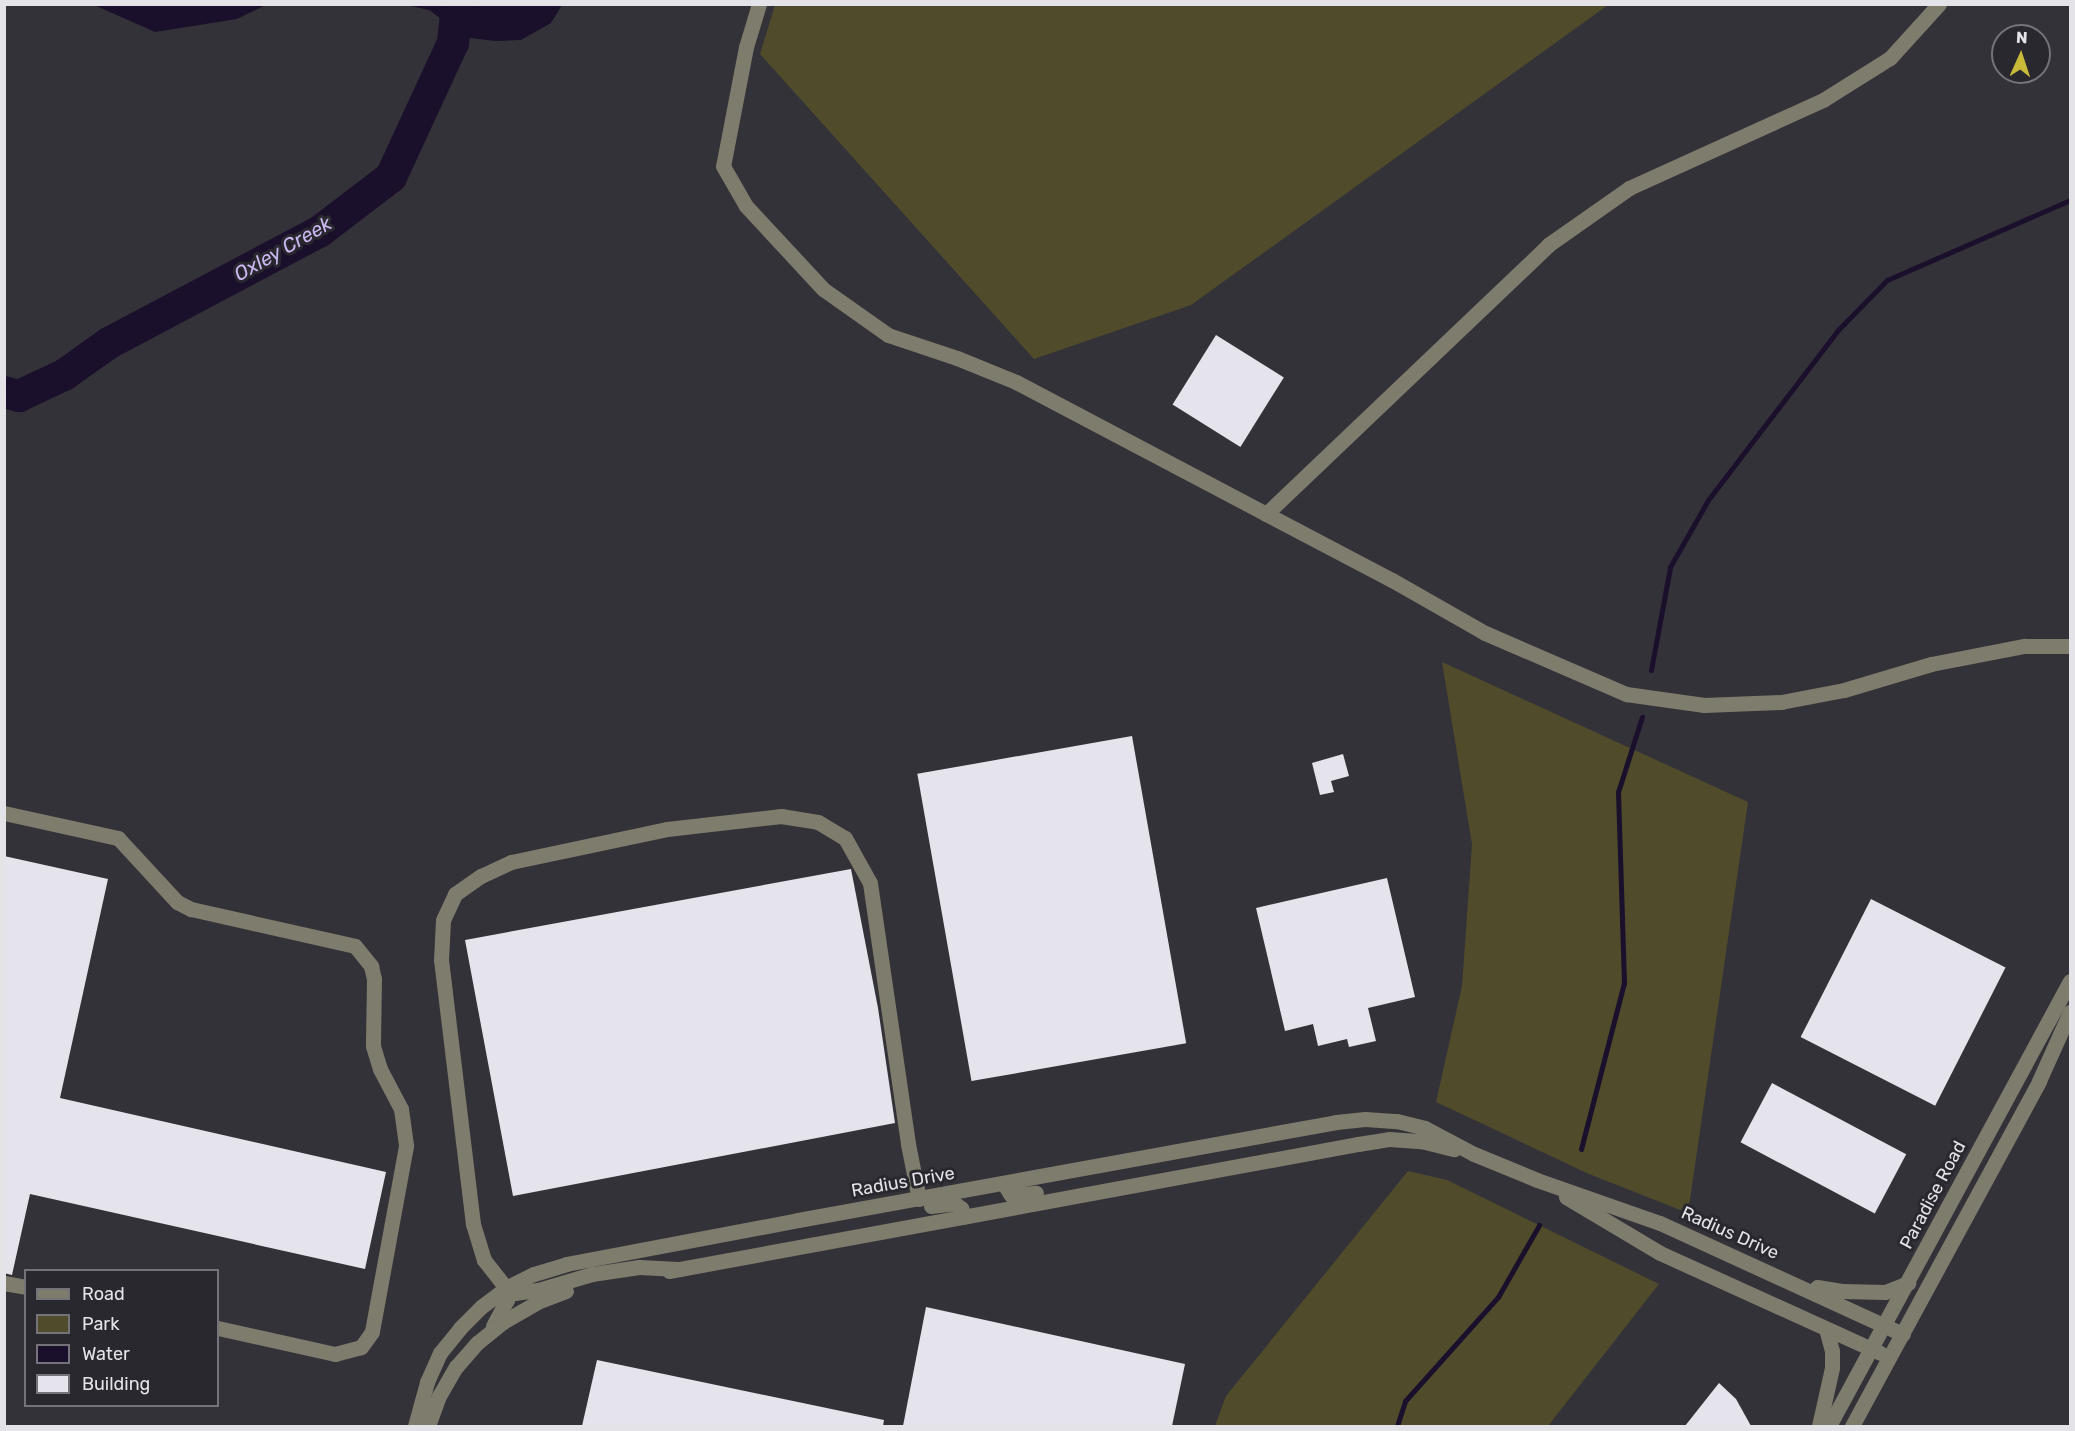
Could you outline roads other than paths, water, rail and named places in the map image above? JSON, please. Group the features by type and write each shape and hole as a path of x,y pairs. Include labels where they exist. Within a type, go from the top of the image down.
{"street":[{"path":"759,4 746,47 723,166 746,206 823,289 888,335 957,358 1016,382 1485,633 1626,694 1704,705 1781,702 1844,690 1930,664 2013,648 2070,646"},
{"path":"1266,514 1548,246 1629,188 1823,100 1890,58 1939,4"},
{"path":"4,813 118,838 177,902 191,909 355,946 371,966 374,979 374,1046 380,1069 401,1109 406,1146 372,1332 361,1347 334,1354 219,1328"},
{"path":"678,1269 639,1267 592,1274 525,1293 515,1293 506,1288 484,1260 473,1224 441,960 443,920 455,894 481,876 511,862 667,829 781,816 818,822 845,838 870,884 908,1144 919,1199"},
{"name":"Paradise Road","path":"1829,1426 1886,1325 2070,981"},
{"path":"1852,1426 2039,1081 2070,1012"},
{"name":"Radius Drive","path":"414,1426 427,1382 440,1353 481,1307 506,1288 534,1274 566,1264 798,1220 1336,1122 1365,1119 1397,1121 1425,1128 1474,1154 1538,1180 1660,1223 1903,1334"},
{"name":"Radius Drive","path":"428,1426 439,1396 456,1367 486,1335 537,1302 567,1291 1172,1177 1389,1139 1421,1141 1474,1154"},
{"path":"1004,1184 1011,1195 1021,1196 1113,1178 1172,1177"},
{"name":"Radius Drive","path":"1538,1180 1660,1253 1889,1358"},
{"path":"798,1220 843,1221 954,1203 961,1208 964,1216"},
{"path":"1794,1283 1842,1292 1885,1292 1908,1282"},
{"path":"4,1283 24,1287"},
{"path":"486,1335 502,1312 507,1300 506,1288"},
{"path":"1819,1426 1832,1364 1832,1351 1826,1329"}],"water":[{"path":"94,5 266,5 237,19 155,32"},
{"path":"406,5 562,5 551,23 521,40 495,41 462,37 453,43 444,21 429,10"}],"waterway":[{"name":"Oxley Creek","path":"4,392 19,396 64,375 109,343 319,232 391,177 453,43 457,4"},
{"path":"1651,670 1670,567 1708,500 1838,330 1887,280 2070,200"},
{"path":"1581,1149 1624,983 1618,792 1642,717"},
{"path":"1397,1426 1405,1401 1498,1297 1539,1225"}]}
